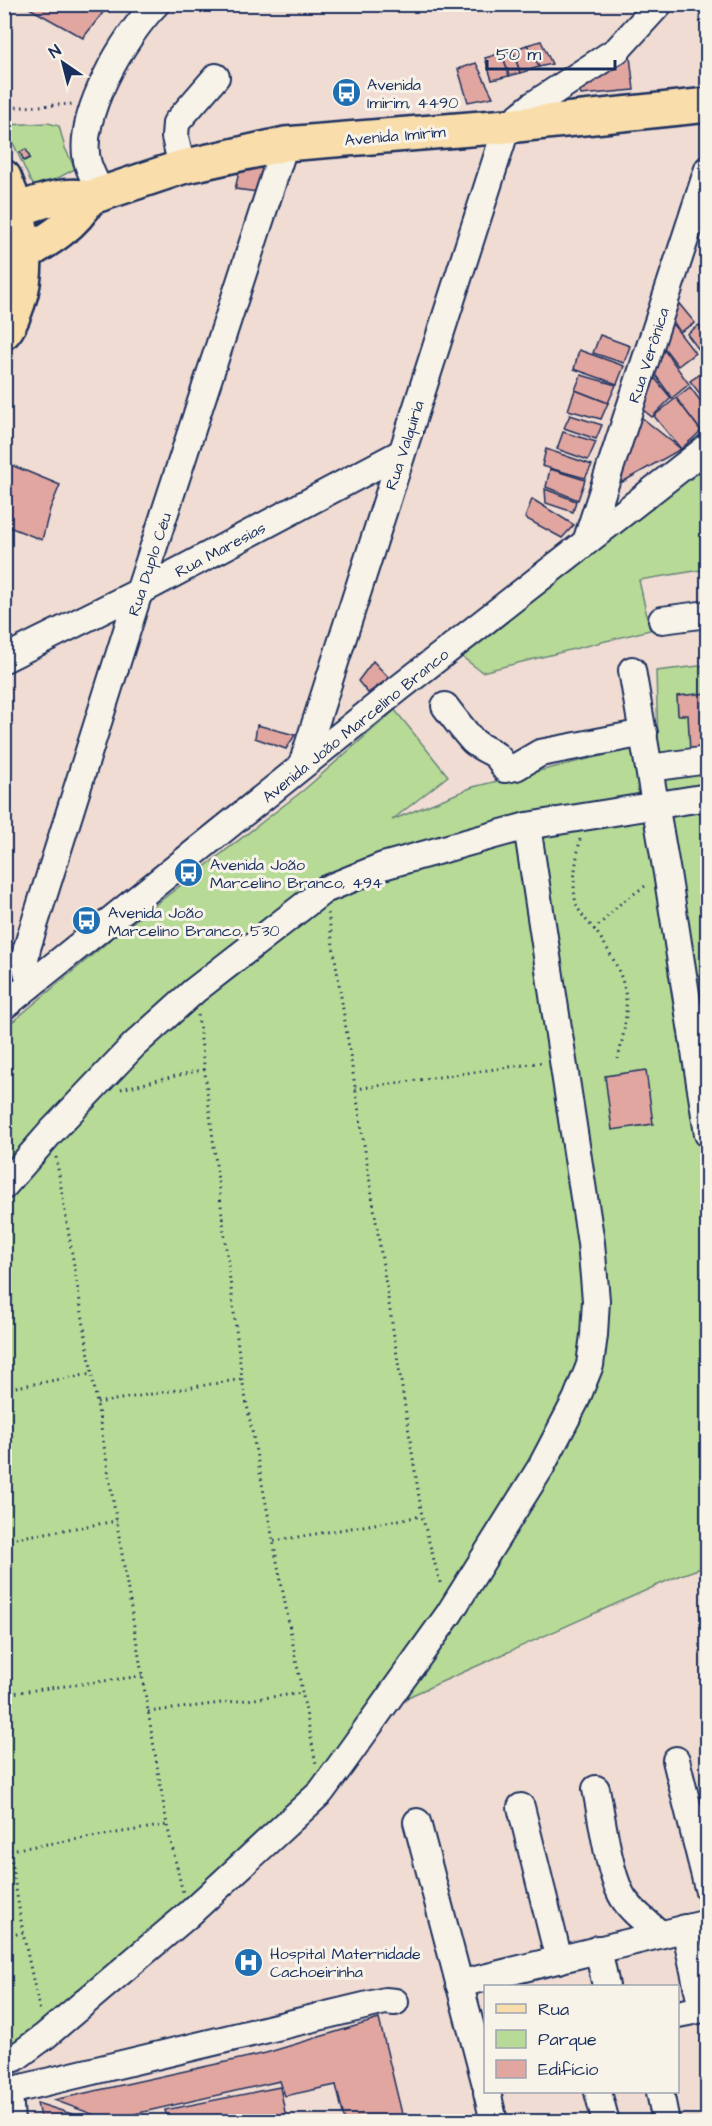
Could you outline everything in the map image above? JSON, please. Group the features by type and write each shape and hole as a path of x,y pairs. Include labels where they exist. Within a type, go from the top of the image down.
{"main road":[{"name":"Avenida Imirim","path":"11,213 58,197 95,196 183,167 285,144 507,126 708,105"},
{"path":"4,177 11,213 15,259 24,285 11,324 4,332"},
{"path":"15,259 67,226 95,196"}],"street":[{"path":"507,126 534,105 617,50 659,4"},
{"path":"95,196 86,151 94,102 109,71 150,6"},
{"path":"183,167 175,137 176,123 216,77"},
{"path":"563,87 564,100 575,119"},
{"name":"Rua Valquiria","path":"302,765 507,126"},
{"name":"Rua Duplo Céu","path":"30,985 25,961 27,948 139,592 285,144"},
{"name":"Rua Verônica","path":"587,539 708,169"},
{"name":"Avenida João Marcelino Branco","path":"4,1006 197,853 302,765 587,539 708,447"},
{"name":"Rua Maresias","path":"4,659 139,592 401,453"},
{"path":"662,620 708,614"},
{"path":"632,670 650,768 708,1134"},
{"path":"445,706 475,743 495,753 505,769 516,766 540,753 644,733"},
{"path":"650,768 708,760"},
{"path":"4,1186 51,1132 134,1045 194,991 324,891 383,866 527,826 708,797"},
{"path":"4,2061 15,2058 45,2036 188,1915 321,1792 449,1614 541,1467 576,1400 590,1365 596,1300 591,1243 527,826"},
{"path":"676,1760 708,1888"},
{"path":"596,1789 614,1875 621,1895 630,1907 660,1934"},
{"path":"521,1807 559,1960"},
{"path":"417,1822 484,2070"},
{"path":"459,1984 502,1980 598,1949 697,1926 696,2010"},
{"path":"598,1949 606,1985"},
{"path":"12,2121 7,2091 385,2001 395,2002"},
{"path":"487,2093 494,2121"},
{"path":"599,2093 606,2121"},
{"path":"660,2093 666,2121"}],"path":[{"path":"4,108 94,102"},
{"path":"585,816 574,889 577,904 594,930 625,988 627,1022 618,1059"},
{"path":"594,930 621,903 667,873"},
{"path":"324,891 422,1516 449,1614"},
{"path":"194,991 206,1069 242,1379 321,1792"},
{"path":"355,1089 563,1059"},
{"path":"84,1098 206,1069"},
{"path":"51,1132 167,1825 188,1915"},
{"path":"4,1389 92,1374"},
{"path":"97,1403 242,1379"},
{"path":"274,1542 422,1516"},
{"path":"4,1540 117,1521"},
{"path":"4,1694 142,1676"},
{"path":"148,1712 303,1693"},
{"path":"4,1813 23,1933 45,2036"},
{"path":"10,1850 167,1825"},
{"path":"4,1936 23,1933"}],"green space":[{"path":"48,123 59,126 65,148 75,169 41,187 35,187 5,125"},
{"path":"707,460 707,569 639,580 650,630 482,672 457,653"},
{"path":"707,665 707,1566 678,1576 410,1696 388,1713 343,1774 5,2066 5,1028 115,936 305,789 395,710 448,776 392,820 473,787 658,742 656,671"}],"building":[{"path":"28,4 109,5 83,38 29,8"},
{"path":"541,41 552,64 539,67 527,45"},
{"path":"527,45 539,67 520,73 513,50"},
{"path":"629,48 634,90 581,95 578,87"},
{"path":"513,50 520,73 509,76 502,53"},
{"path":"502,53 509,76 492,80 485,58"},
{"path":"476,63 493,97 468,102 458,69"},
{"path":"26,149 30,158 24,161 20,152"},
{"path":"261,160 267,168 258,192 235,189 240,168"},
{"path":"676,300 695,323 680,332 671,318"},
{"path":"671,322 695,353 678,366 662,345"},
{"path":"699,325 708,337 708,352 703,355 687,334"},
{"path":"600,335 630,346 624,363 593,353"},
{"path":"662,347 689,384 672,398 654,373"},
{"path":"579,350 624,366 617,384 574,369"},
{"path":"708,369 708,404 690,381"},
{"path":"581,375 616,385 608,403 575,390"},
{"path":"653,376 671,398 652,417 642,409"},
{"path":"690,387 708,411 708,427 701,431 676,398"},
{"path":"575,390 608,403 601,419 568,410"},
{"path":"676,398 701,431 681,449 654,416"},
{"path":"570,415 602,425 596,439 564,428"},
{"path":"641,417 681,449 617,485"},
{"path":"563,432 596,442 588,460 557,449"},
{"path":"546,449 592,465 585,478 542,466"},
{"path":"4,462 60,485 50,509 42,540 4,525"},
{"path":"550,469 585,480 578,500 546,487"},
{"path":"545,489 576,501 573,512 546,503"},
{"path":"532,499 574,525 562,538 525,518"},
{"path":"373,661 389,678 368,693 358,681"},
{"path":"708,693 708,713 706,713 708,751 690,752 688,715 678,715 677,696"},
{"path":"257,725 295,735 286,749 255,738"},
{"path":"646,1070 653,1124 612,1130 605,1076"},
{"path":"379,2019 404,2122 345,2122 336,2085 285,2096 280,2081 108,2120 54,2100 266,2053"},
{"path":"280,2087 287,2122 168,2122 165,2110"},
{"path":"37,2103 97,2122 41,2122"}],"place":[{"name":"Avenida Imirim, 4490","path":"346,93"},
{"name":"Avenida João Marcelino Branco, 494","path":"189,873"},
{"name":"Avenida João Marcelino Branco, 530","path":"87,921"},
{"name":"Hospital Maternidade Cachoeirinha","path":"249,1962"}]}
